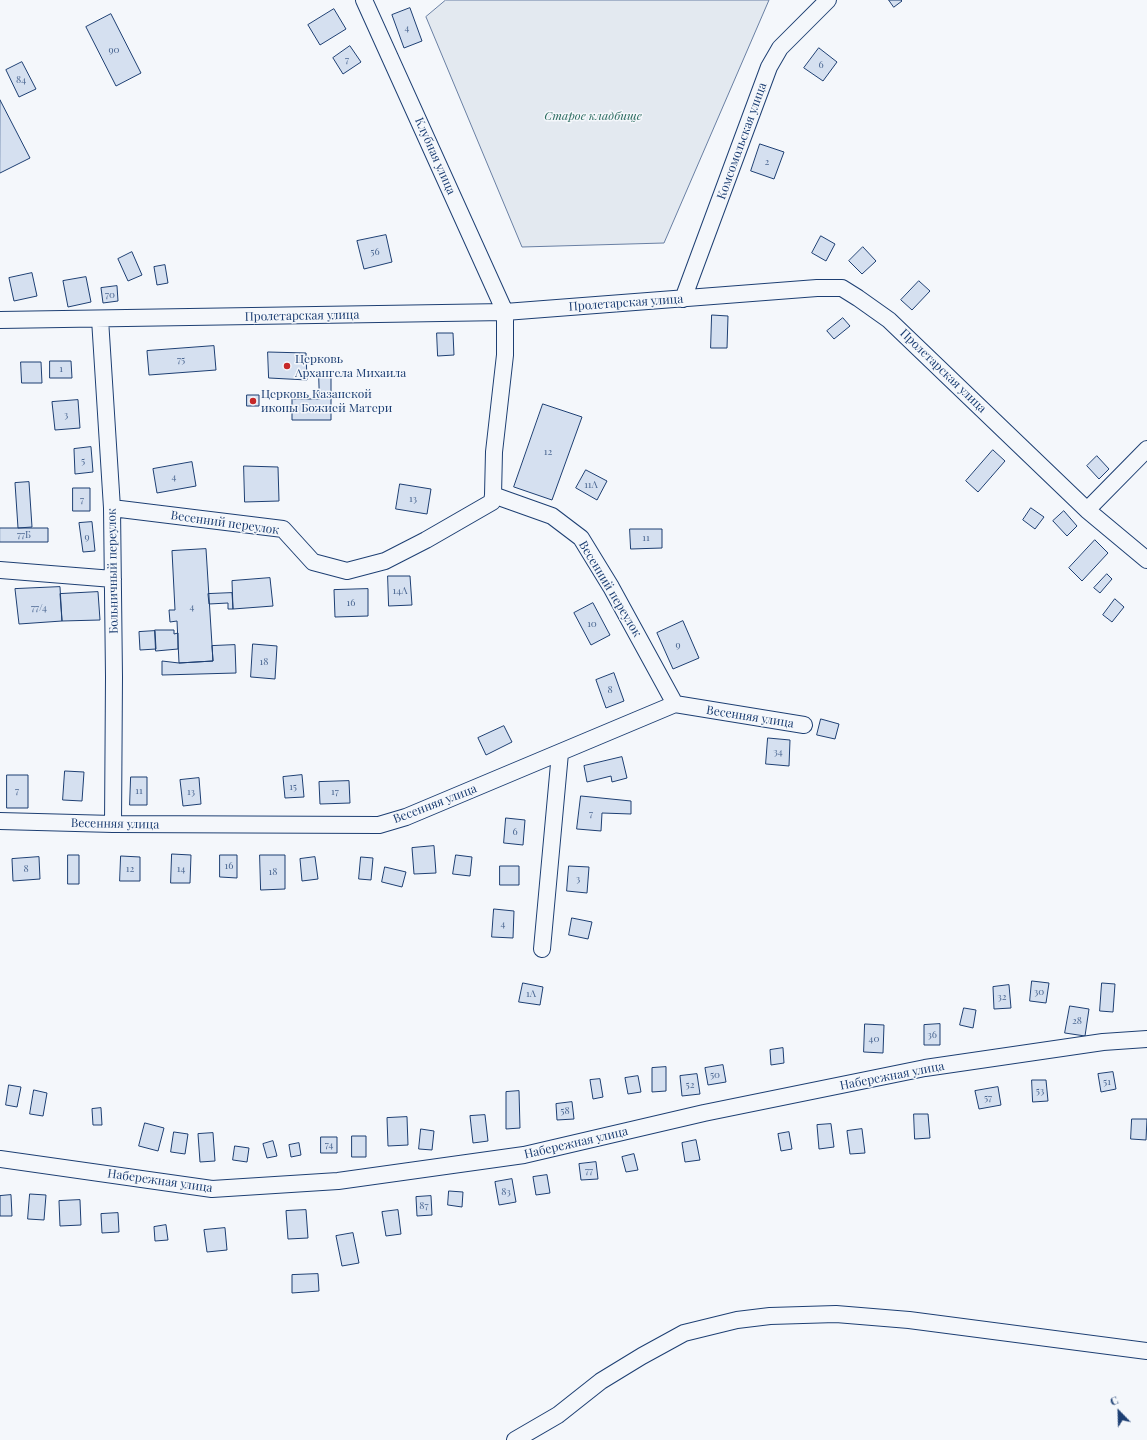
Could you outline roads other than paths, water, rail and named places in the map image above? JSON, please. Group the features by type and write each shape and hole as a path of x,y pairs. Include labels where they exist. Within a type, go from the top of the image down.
{"street":[{"name":"Клубная улица","path":"364,0 505,312"},
{"name":"Комсомольская улица","path":"683,299 769,67 780,48 828,0"},
{"name":"Пролетарская улица","path":"0,320 505,312 817,288 842,288 889,320 1087,510 1147,560"},
{"path":"493,495 494,452 504,355 505,312"},
{"name":"Больничный переулок","path":"100,319 112,508 113,824"},
{"path":"1087,510 1147,449"},
{"name":"Весенний переулок","path":"112,508 283,529 313,562 347,571 385,560 426,540 492,502 493,495 552,516 581,538 611,587 675,704"},
{"path":"0,570 113,579"},
{"name":"Весенняя улица","path":"0,821 113,824 379,825 406,817 675,704 804,725"},
{"path":"542,949 560,753"},
{"name":"Набережная улица","path":"0,1159 212,1190 338,1181 524,1155 704,1113 925,1068 1103,1042 1147,1039"},
{"path":"515,1440 558,1415 601,1381 684,1333 737,1320 770,1316 836,1314 909,1320 1147,1351"}],"place":[{"name":"Церковь Архангела Михаила","path":"287,366"},
{"name":"Церковь Казанской иконы Божией Матери","path":"253,401"}],"park label":[{"name":"Старое кладбище","path":"593,116"}]}
